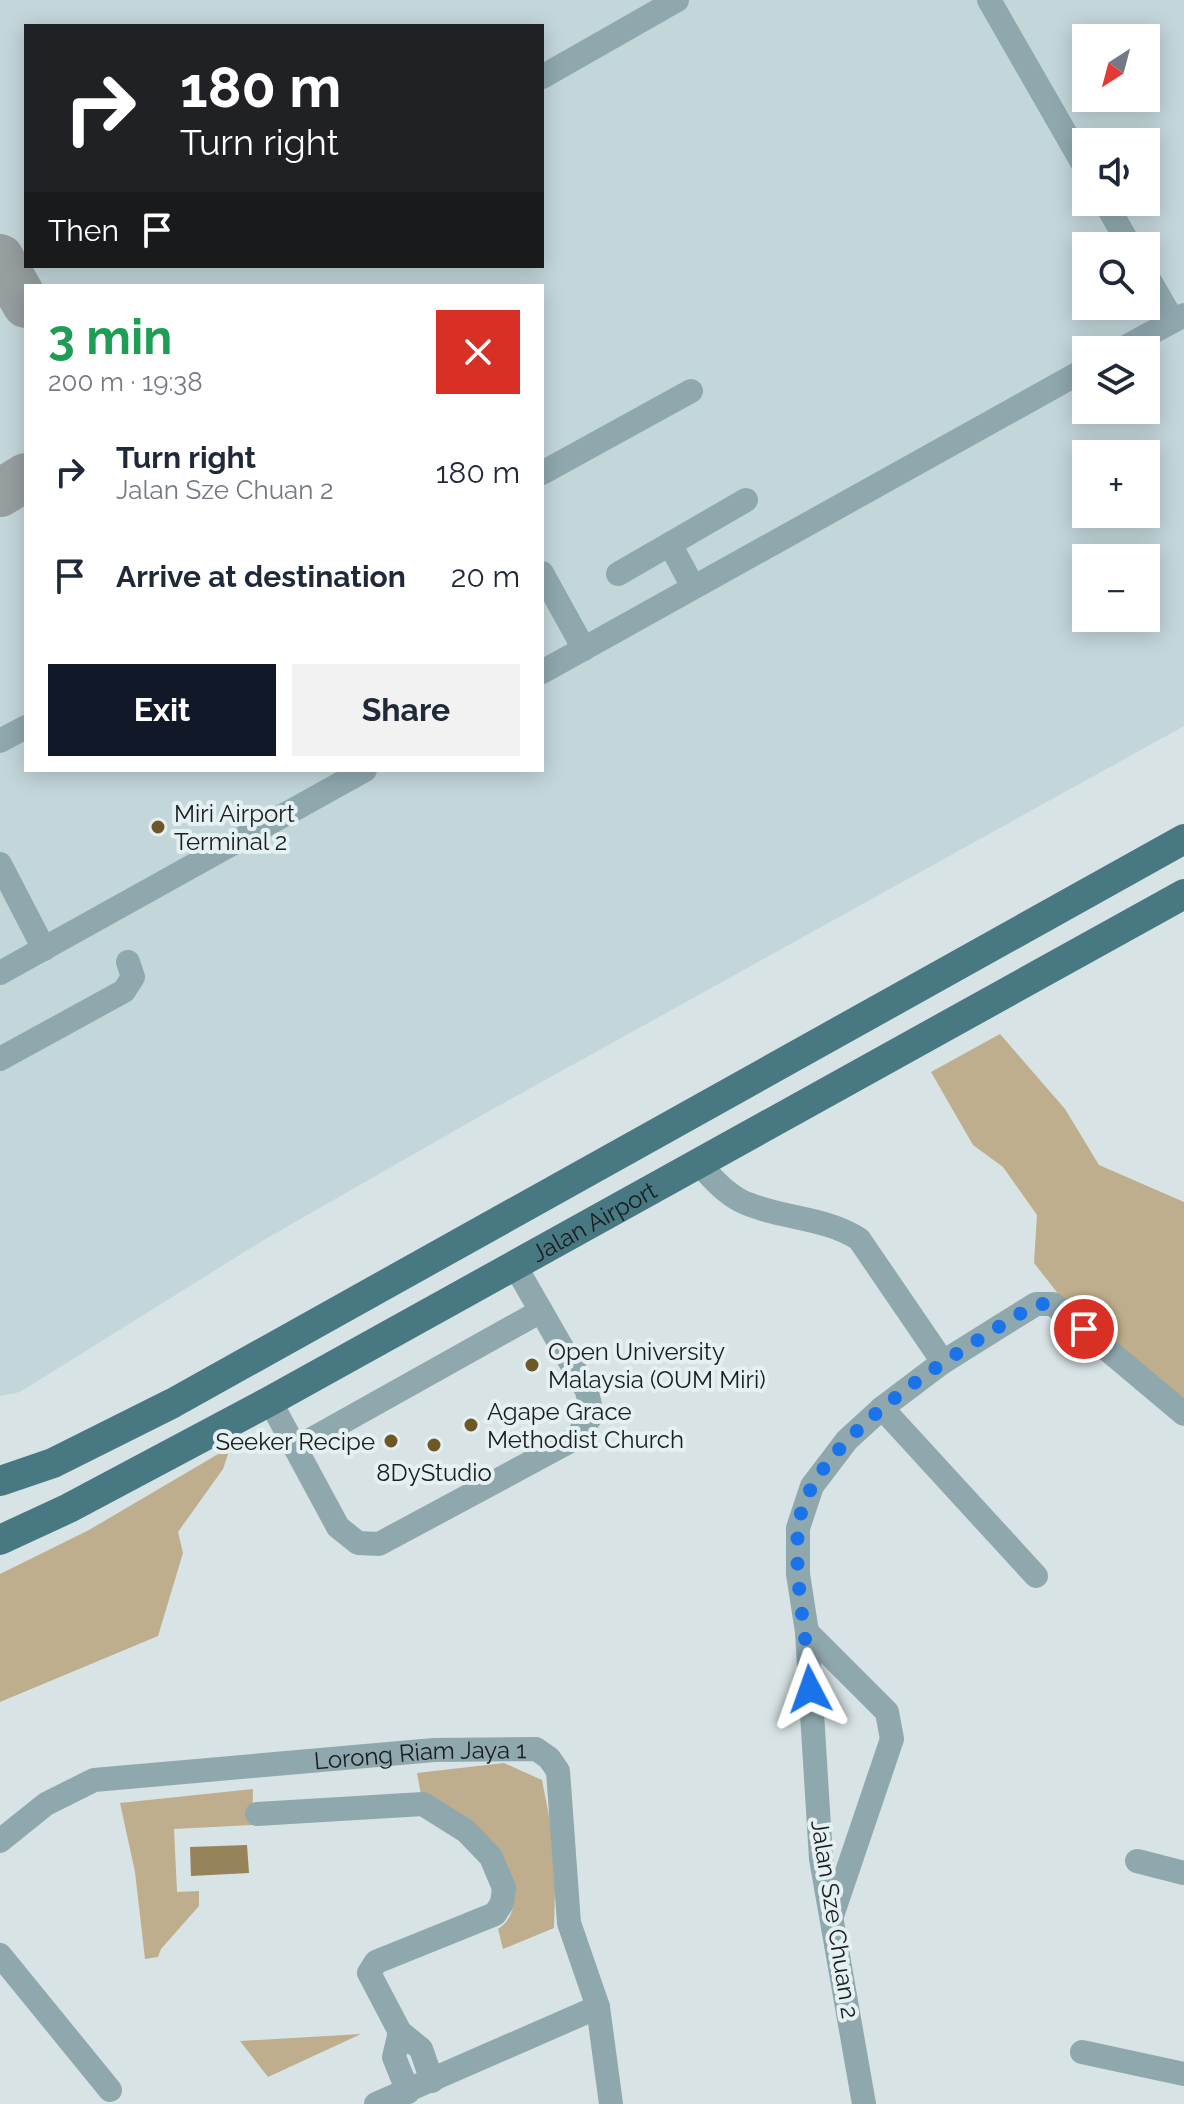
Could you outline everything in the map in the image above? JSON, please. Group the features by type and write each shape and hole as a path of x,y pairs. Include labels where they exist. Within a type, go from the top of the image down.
{"main road":[{"name":"Jalan Airport","path":"0,1481 53,1463 173,1403 1184,839"},
{"name":"Jalan Airport","path":"0,1540 69,1508 270,1401 1184,894"},
{"path":"604,1160 653,1143 675,1144 699,1164"}],"street":[{"path":"544,76 677,0"},
{"path":"989,0 1072,145"},
{"path":"1145,336 1178,318 1160,293"},
{"path":"544,671 1072,377"},
{"path":"544,472 691,391"},
{"path":"618,574 746,500"},
{"path":"670,544 693,587"},
{"path":"544,577 584,649"},
{"path":"0,741 24,728"},
{"path":"0,973 361,772"},
{"path":"0,864 44,949"},
{"path":"0,1059 124,991 133,977 128,962"},
{"path":"699,1164 740,1200 767,1211 839,1227 859,1239 943,1362"},
{"path":"270,1401 338,1527 358,1543 379,1544 576,1438 592,1415 587,1391 514,1264"},
{"name":"Jalan Sze Chuan 2","path":"864,2104 821,1859 807,1632 798,1574 798,1528 812,1486 847,1440 882,1408 943,1362 1036,1304 1053,1304 1184,1414"},
{"path":"296,1448 541,1311"},
{"path":"882,1408 1036,1576"},
{"path":"807,1632 887,1712 892,1725 892,1739 833,1914"},
{"name":"Lorong Riam Jaya 1","path":"0,1841 46,1804 94,1780 434,1750 536,1749 549,1758 558,1771 569,1923 598,2007 611,2104"},
{"path":"257,1814 423,1804 466,1831 491,1857 504,1888 502,1903 495,1914 376,1962 369,1973 400,2032 421,2049 432,2081"},
{"path":"1137,1861 1184,1873"},
{"path":"0,1955 110,2090"},
{"path":"376,2104 598,2007"},
{"path":"400,2032 394,2057 408,2092"},
{"path":"1082,2052 1184,2074"}],"shaded area":[{"path":"0,0 1184,0 1184,726 491,1110 262,1241 20,1392 0,1396"},
{"path":"1000,1034 1065,1109 1099,1165 1184,1202 1184,1405 1063,1300 1034,1263 1037,1215 1003,1167 973,1145 931,1072"},
{"path":"225,1450 228,1454 223,1469 178,1532 183,1553 158,1636 0,1702 0,1574 89,1530"},
{"path":"504,1763 542,1780 556,1852 554,1928 503,1949 498,1929 507,1921 514,1901 506,1865 489,1840 421,1795 417,1773"},
{"path":"253,1789 252,1825 174,1829 177,1892 199,1891 199,1906 161,1949 158,1957 145,1959 135,1872 120,1803"},
{"path":"247,1845 249,1873 191,1876 190,1847"},
{"path":"361,2034 268,2077 240,2041"}],"taxiway":[{"path":"0,258 24,300"},
{"path":"0,493 24,478"}],"place":[{"name":"Miri Airport Terminal 2","path":"158,827"},
{"name":"Open University Malaysia (OUM Miri)","path":"532,1365"},
{"name":"Agape Grace Methodist Church","path":"471,1425"},
{"name":"Seeker Recipe","path":"391,1441"},
{"name":"8DyStudio","path":"434,1445"}],"route":[{"path":"810,1689 807,1632 798,1574 798,1528 812,1486 847,1440 882,1408 943,1362 1036,1304 1053,1304 1068,1313 1084,1329"}]}
